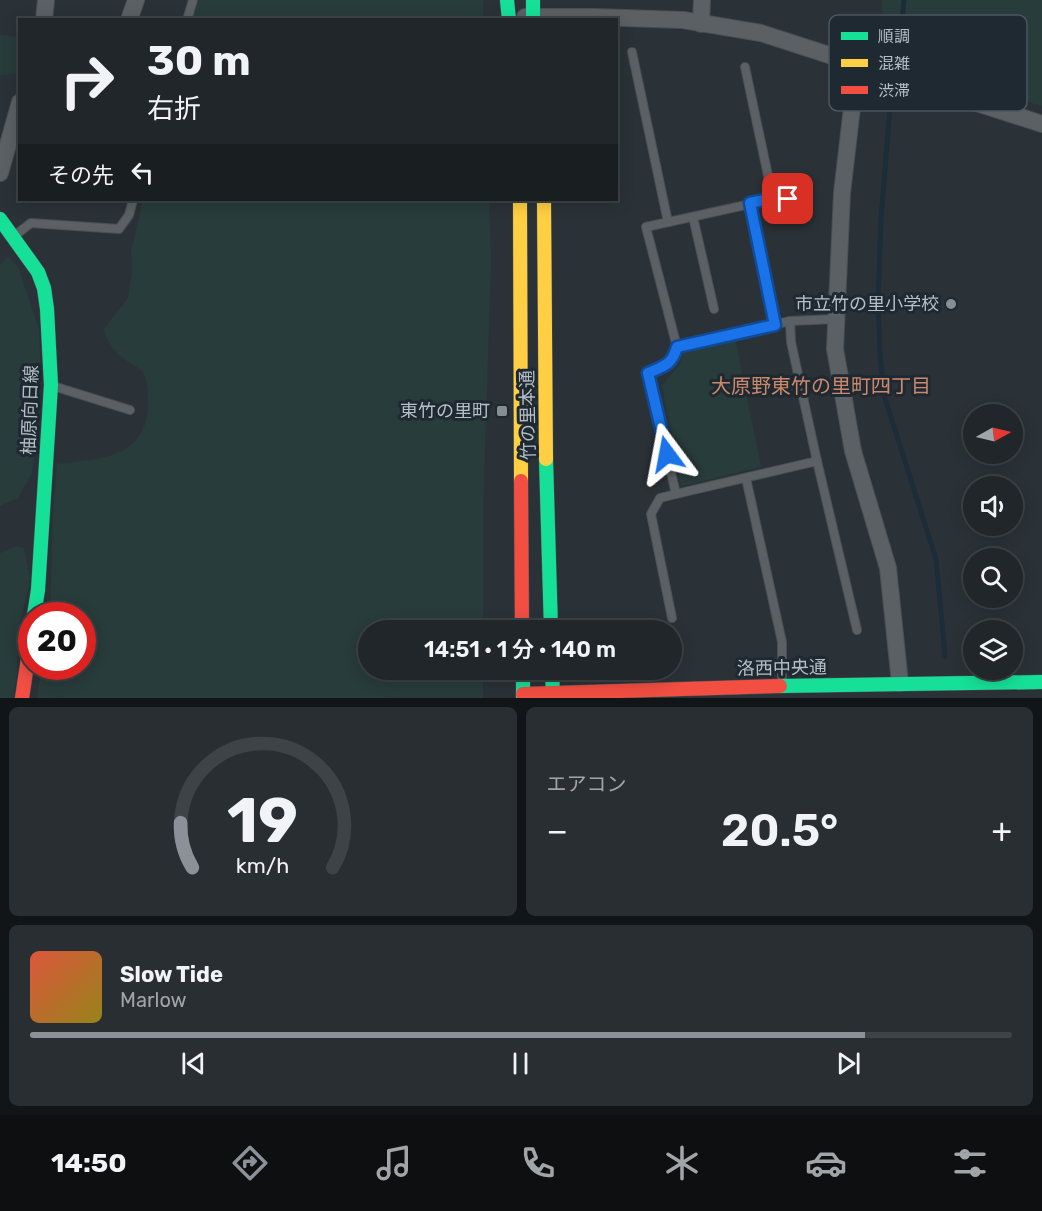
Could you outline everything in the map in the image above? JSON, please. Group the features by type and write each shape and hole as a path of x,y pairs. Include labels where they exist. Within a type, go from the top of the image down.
{"street":[{"path":"44,18 46,0"},
{"path":"130,18 135,0"},
{"path":"507,0 509,18"},
{"path":"701,24 702,0"},
{"path":"512,18 533,12 683,20 761,33 829,56"},
{"path":"0,173 18,111"},
{"path":"852,111 842,193 835,349 853,451 888,568 900,683"},
{"path":"1001,111 1042,124"},
{"name":"竹の里本通","path":"520,201 522,620"},
{"name":"竹の里本通","path":"544,201 546,443 552,620"},
{"name":"柚原向日線","path":"0,219 38,272 44,288 47,309 51,385 36,602"},
{"path":"22,698 25,680"},
{"path":"523,680 523,696"},
{"path":"552,680 553,696"},
{"name":"洛西中央通","path":"523,696 782,686 883,687 900,683 1042,682"}],"lane":[{"path":"188,18 193,0"},
{"path":"632,52 668,222"},
{"path":"745,67 773,198"},
{"path":"676,494 648,373 666,366 674,358 677,347 646,227 773,198 802,199"},
{"path":"13,237 31,223 119,230 129,215 133,201"},
{"path":"750,203 775,325"},
{"path":"693,217 714,309"},
{"path":"677,347 790,321 837,319"},
{"path":"790,321 791,342 817,462 857,630"},
{"path":"51,385 130,410"},
{"path":"672,618 651,514 660,498 817,462"},
{"path":"746,478 782,642 782,686"}],"green space":[{"path":"199,0 483,0 483,18 192,18"},
{"path":"882,0 1042,0 1042,106 1027,102 1027,15 882,15"},
{"path":"0,35 18,37 18,73 0,75"},
{"path":"143,201 489,201 491,261 483,514 483,620 358,620 358,680 483,680 483,698 37,698 40,680 96,680 96,602 50,602 57,464 116,454 138,438 145,424 148,398 144,375 141,370 113,349 104,329 128,298 132,272 131,252"},
{"path":"8,257 18,267 39,330 41,378 32,473 18,498 0,506 0,265"},
{"path":"735,339 761,467 681,486 662,386 680,364 685,348"},
{"path":"17,546 24,548 30,579 25,602 18,602 17,675 13,698 0,698 0,553"}],"waterway":[{"path":"903,15 904,0"},
{"path":"890,111 881,218 878,302 884,395 936,559 945,656"}],"traffic: fast":[{"path":"507,0 509,18"},
{"path":"533,0 533,18"},
{"path":"0,219 38,272 44,288 47,309 51,385 36,602"},
{"path":"546,459 551,620"},
{"path":"523,680 523,698"},
{"path":"552,680 553,698"},
{"path":"780,686 1042,682"}],"traffic: slow":[{"path":"520,201 521,481"},
{"path":"544,201 546,459"}],"traffic: jam":[{"path":"521,481 522,620"},
{"path":"22,698 25,680"},
{"path":"523,694 780,686"}],"place":[{"name":"市立竹の里小学校","path":"951,304"},
{"name":"東竹の里町","path":"502,411"}],"district":[{"name":"大原野東竹の里町四丁目","path":"821,386"}],"route":[{"path":"667,454 648,373 666,366 674,358 677,347 775,325 750,203 773,198 788,199"}]}
